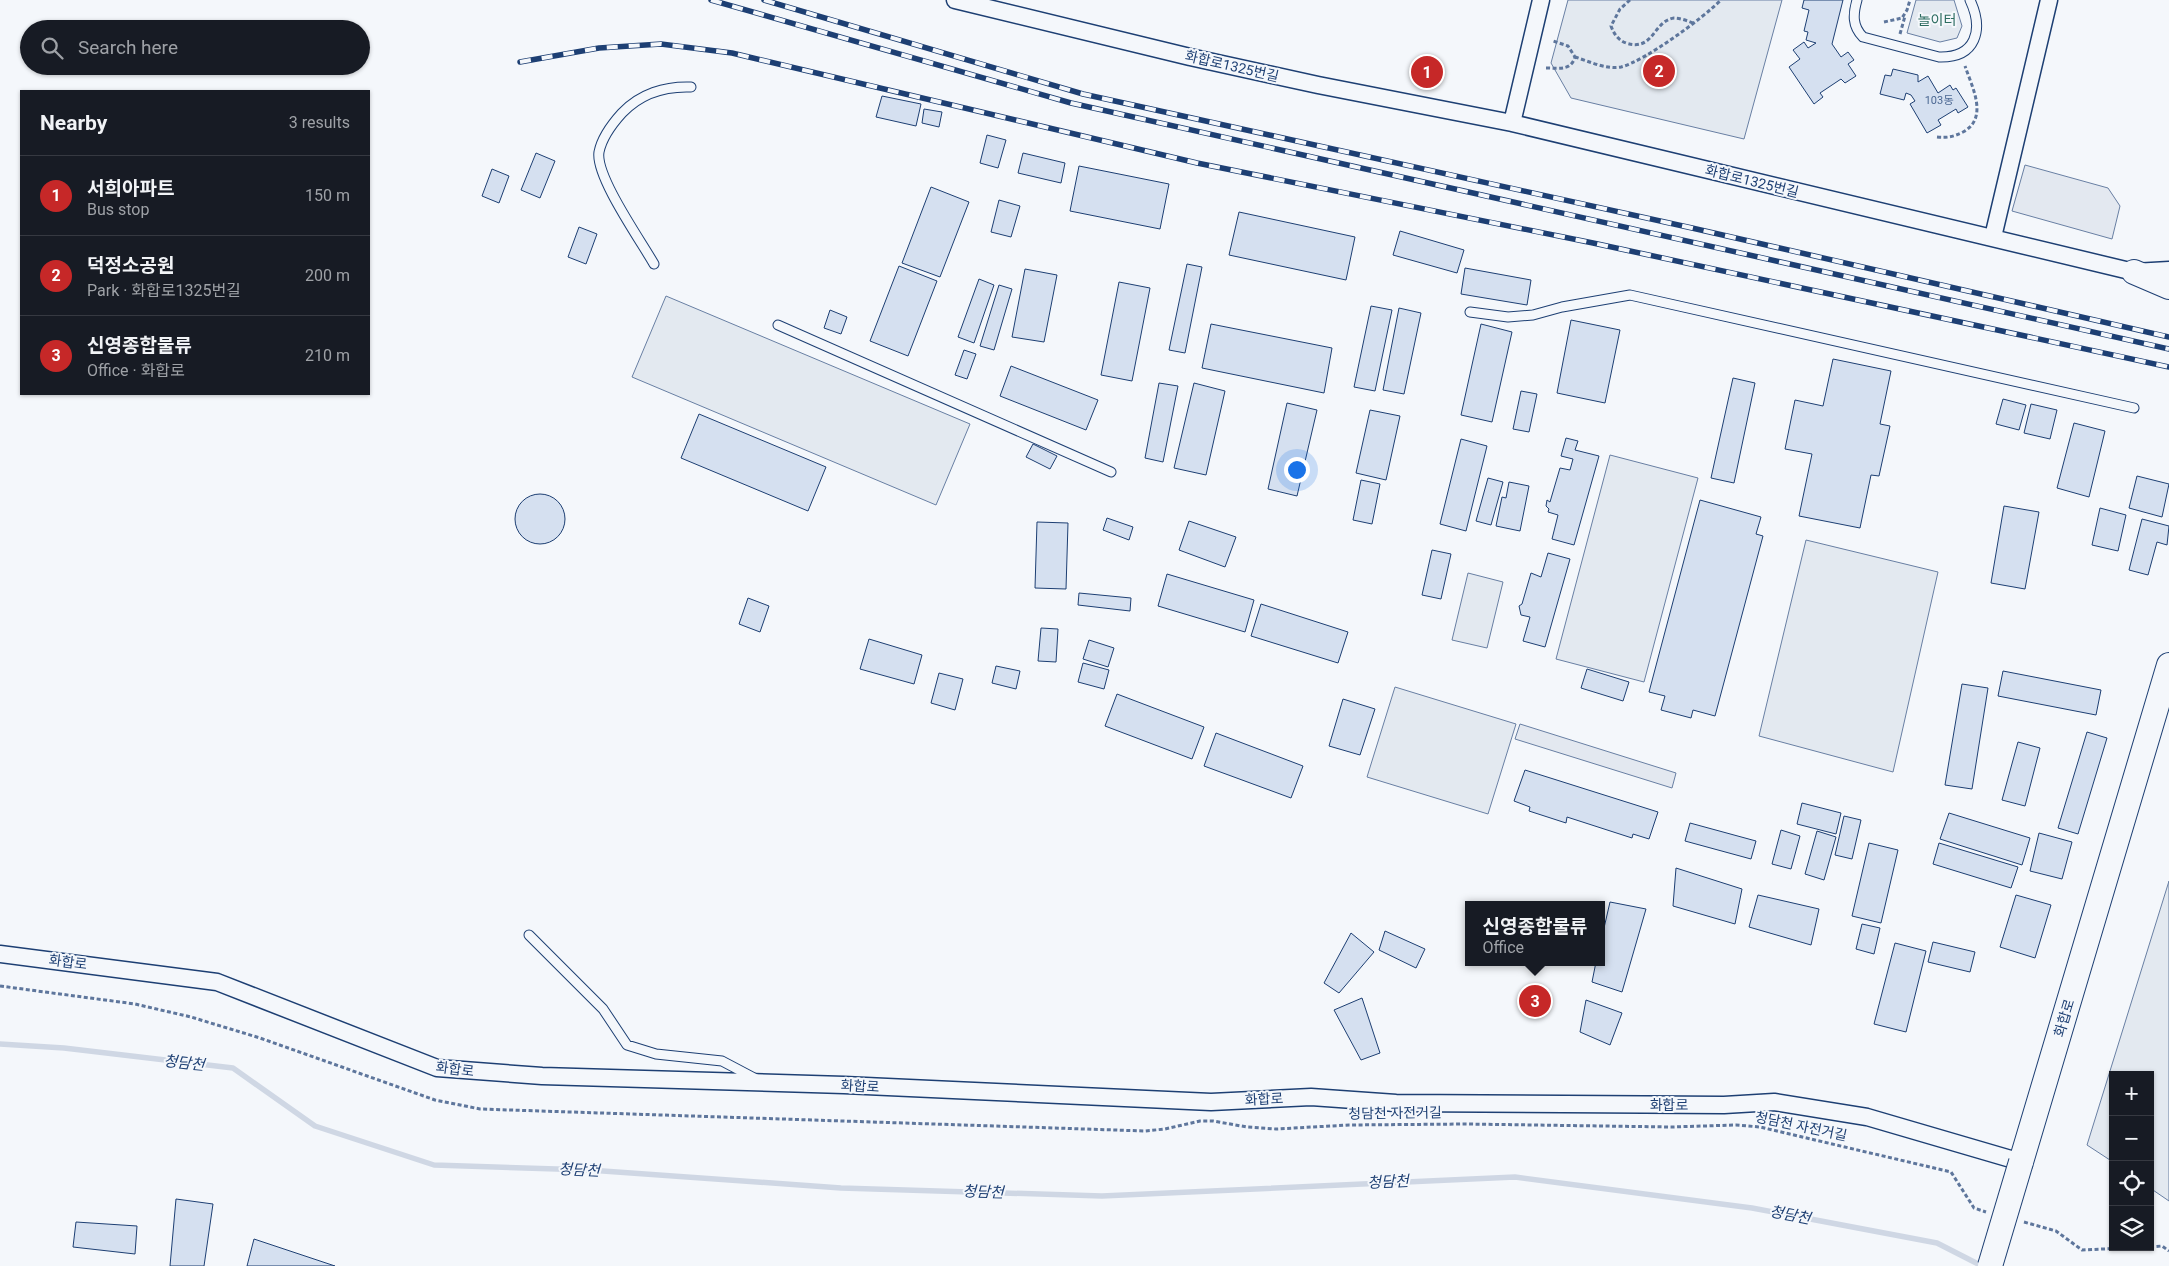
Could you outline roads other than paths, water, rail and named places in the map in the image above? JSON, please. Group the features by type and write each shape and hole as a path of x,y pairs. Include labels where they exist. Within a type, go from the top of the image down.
{"main road":[{"path":"2134,272 2169,287"},
{"name":"화합로","path":"2021,1162 2169,665"},
{"path":"1990,1266 2021,1162"}],"street":[{"name":"화합로1325번길","path":"955,0 1263,73 1512,123 2134,272 2169,270"},
{"path":"1512,123 1541,0"},
{"path":"1993,237 2049,0"},
{"name":"화합로","path":"0,954 217,982 437,1068 542,1076 763,1083 1211,1102 1311,1097 1406,1103 1724,1105 1774,1102 1867,1117 2021,1162"}],"lane":[{"path":"1857,0 1854,20 1856,29 1863,37 1939,57 1948,57 1958,56 1969,49 1973,42 1977,21 1970,0"},
{"path":"654,264 608,186 599,154 604,136 630,104 666,88 691,87"},
{"path":"1470,312 1508,318 1630,295 2134,408"},
{"path":"778,325 1111,472"},
{"path":"529,935 603,1009 627,1045 656,1054 722,1061 763,1083"}],"waterway":[{"name":"청담천","path":"0,1044 64,1048 233,1068 315,1126 434,1165 589,1170 841,1188 1102,1196 1515,1177 1752,1208 1937,1243 1982,1266"}],"railway":[{"path":"711,0 1071,103 2169,349"},
{"path":"764,0 1083,94 1692,228 2169,337"},
{"path":"520,62 599,48 661,44 732,53 1197,163 1593,243 2169,367"}],"place":[{"name":"덕정소공원","path":"1659,71"},
{"name":"서희아파트","path":"1427,72"},
{"name":"신영종합물류","path":"1535,1001"}],"park label":[{"name":"놀이터","path":"1937,20"}]}
